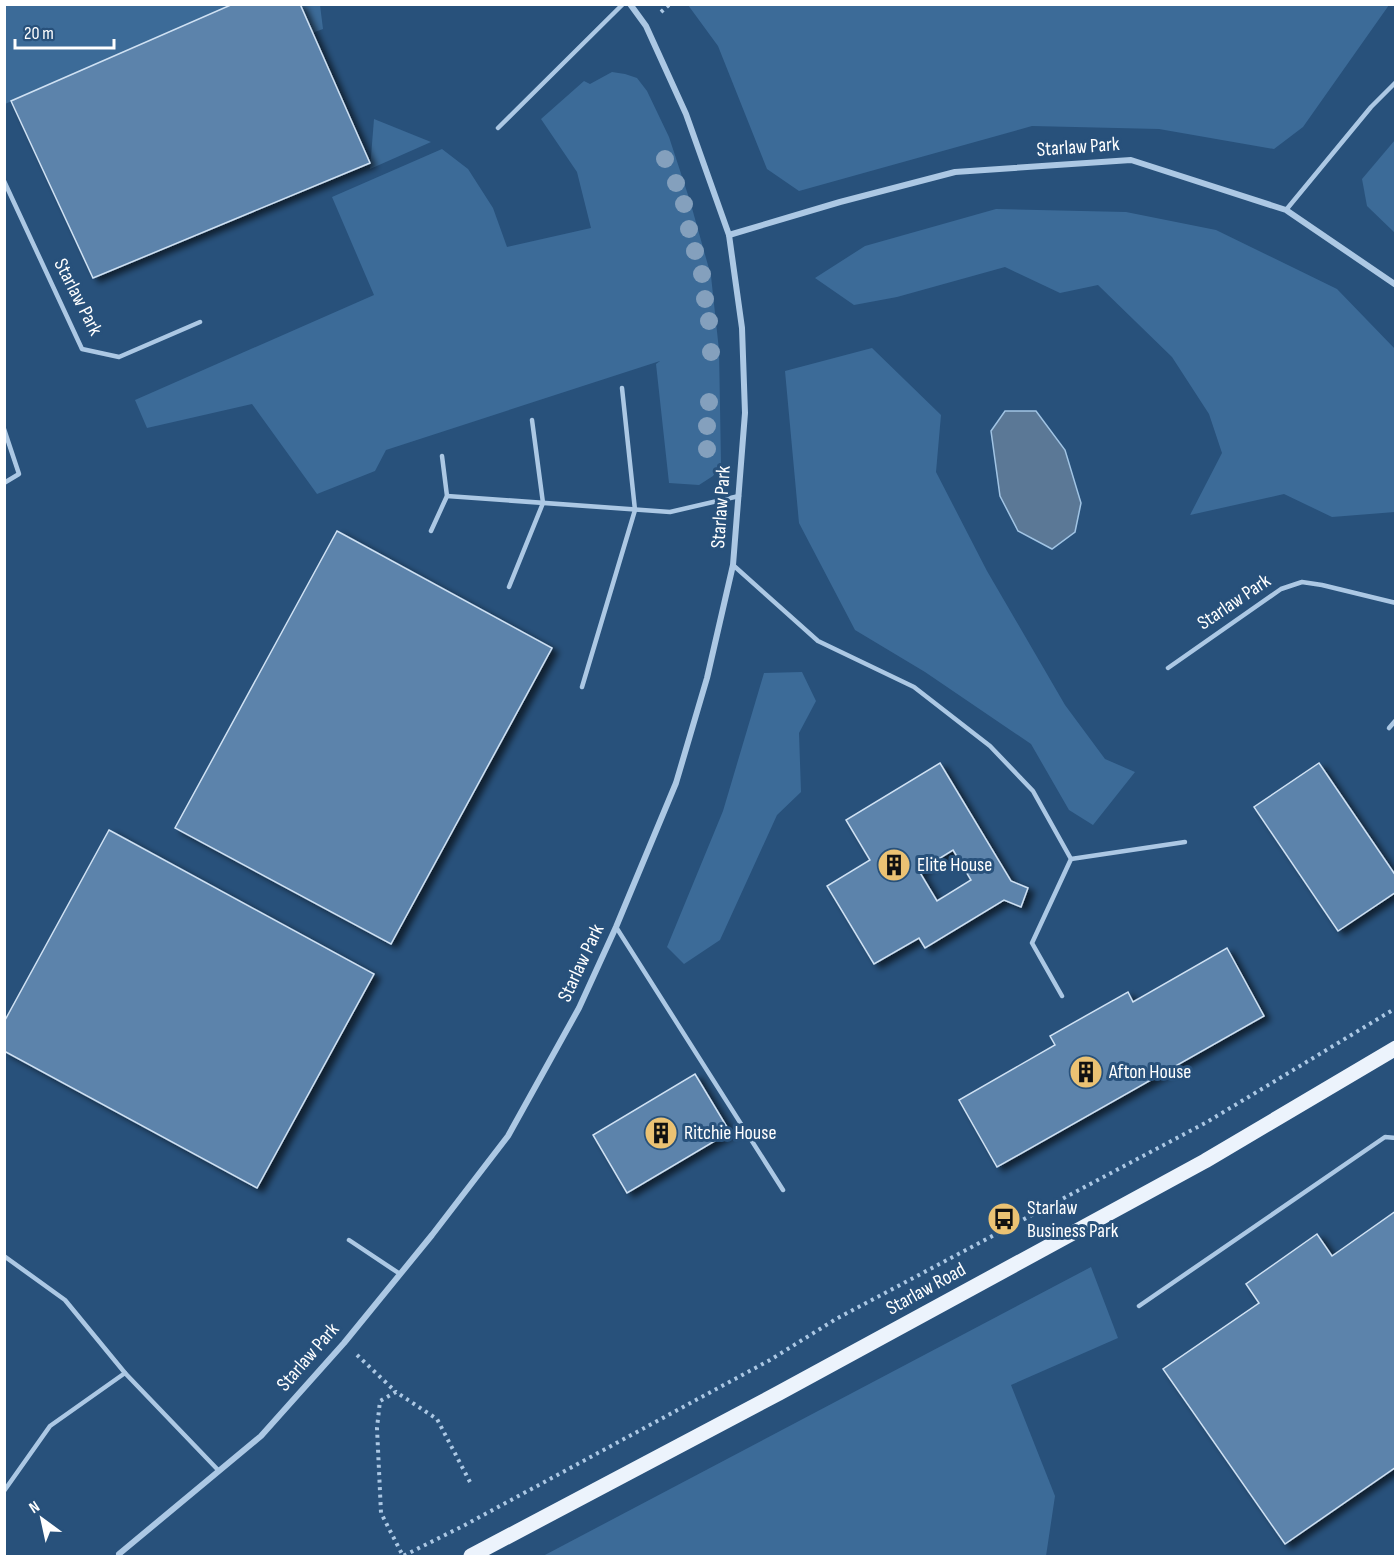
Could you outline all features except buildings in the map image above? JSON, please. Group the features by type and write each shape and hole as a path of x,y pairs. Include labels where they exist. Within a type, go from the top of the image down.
{"main road":[{"name":"Starlaw Road","path":"471,1557 779,1393 1204,1161 1395,1048"}],"street":[{"name":"Starlaw Park","path":"117,1555 261,1436 344,1343 432,1235 508,1136 579,1008 616,927 676,783 707,678 733,565 745,413 742,327 729,234 686,114 646,26 630,4"},
{"name":"Starlaw Park","path":"729,234 955,172 1131,160 1286,210 1395,285"}],"lane":[{"path":"498,129 623,4"},
{"path":"1286,210 1371,106 1395,82"},
{"name":"Starlaw Park","path":"4,182 82,349 119,357 200,322"},
{"path":"582,687 635,510 622,388"},
{"path":"508,587 543,503 532,420"},
{"path":"4,429 19,474 4,483"},
{"path":"430,531 447,496 441,456"},
{"path":"447,496 670,513 739,496"},
{"path":"733,565 818,641 914,687 990,746 1033,791 1071,859"},
{"name":"Starlaw Park","path":"1168,668 1281,589 1302,582 1395,603"},
{"path":"1389,728 1395,720"},
{"path":"1071,859 1185,842"},
{"path":"1062,996 1032,943 1071,859"},
{"path":"616,927 783,1190"},
{"path":"1139,1306 1385,1137 1395,1138"},
{"path":"349,1240 400,1274"},
{"path":"4,1256 64,1299 125,1373 219,1471"},
{"path":"4,1491 50,1426 125,1373"}],"path":[{"path":"396,1392 380,1401 377,1428 381,1513 402,1556 463,1526 770,1360 836,1319 1207,1122 1395,1008"},
{"path":"344,1343 396,1392 438,1419 470,1482"}],"shaded area":[{"path":"5,5 233,5 5,104"},
{"path":"300,5 320,5 323,29 312,33"},
{"path":"688,5 1389,5 1303,127 1274,149 1159,129 1032,126 799,191 767,169 718,46"},
{"path":"612,72 637,78 647,91 669,137 711,276 719,350 721,463 713,476 699,485 669,483 656,364 660,361 386,450 375,471 317,494 252,404 147,428 135,400 374,295 332,197 442,149 468,169 493,208 507,247 591,228 577,172 541,119 584,81 590,84"},
{"path":"374,119 431,142 370,169"},
{"path":"1395,140 1395,233 1367,206 1362,179"},
{"path":"996,209 1126,212 1216,230 1337,289 1395,349 1395,512 1332,517 1284,494 1190,515 1222,453 1209,414 1172,357 1098,285 1060,293 1005,267 897,297 854,305 815,278 865,246"},
{"path":"872,348 941,415 936,472 987,571 1065,705 1105,759 1135,772 1093,825 1069,810 1031,744 925,672 855,630 799,523 785,371"},
{"path":"1005,411 1036,411 1065,450 1081,503 1075,532 1052,549 1018,531 1000,496 991,431"},
{"path":"802,672 816,701 799,733 801,792 777,815 720,940 684,964 667,947 723,811 764,673"},
{"path":"1091,1267 1118,1338 1011,1385 1055,1496 1046,1556 543,1556"}],"place":[{"name":"Elite House","path":"894,865"},
{"name":"Afton House","path":"1086,1072"},
{"name":"Ritchie House","path":"661,1133"},
{"name":"Starlaw Business Park","path":"1004,1219"}]}
